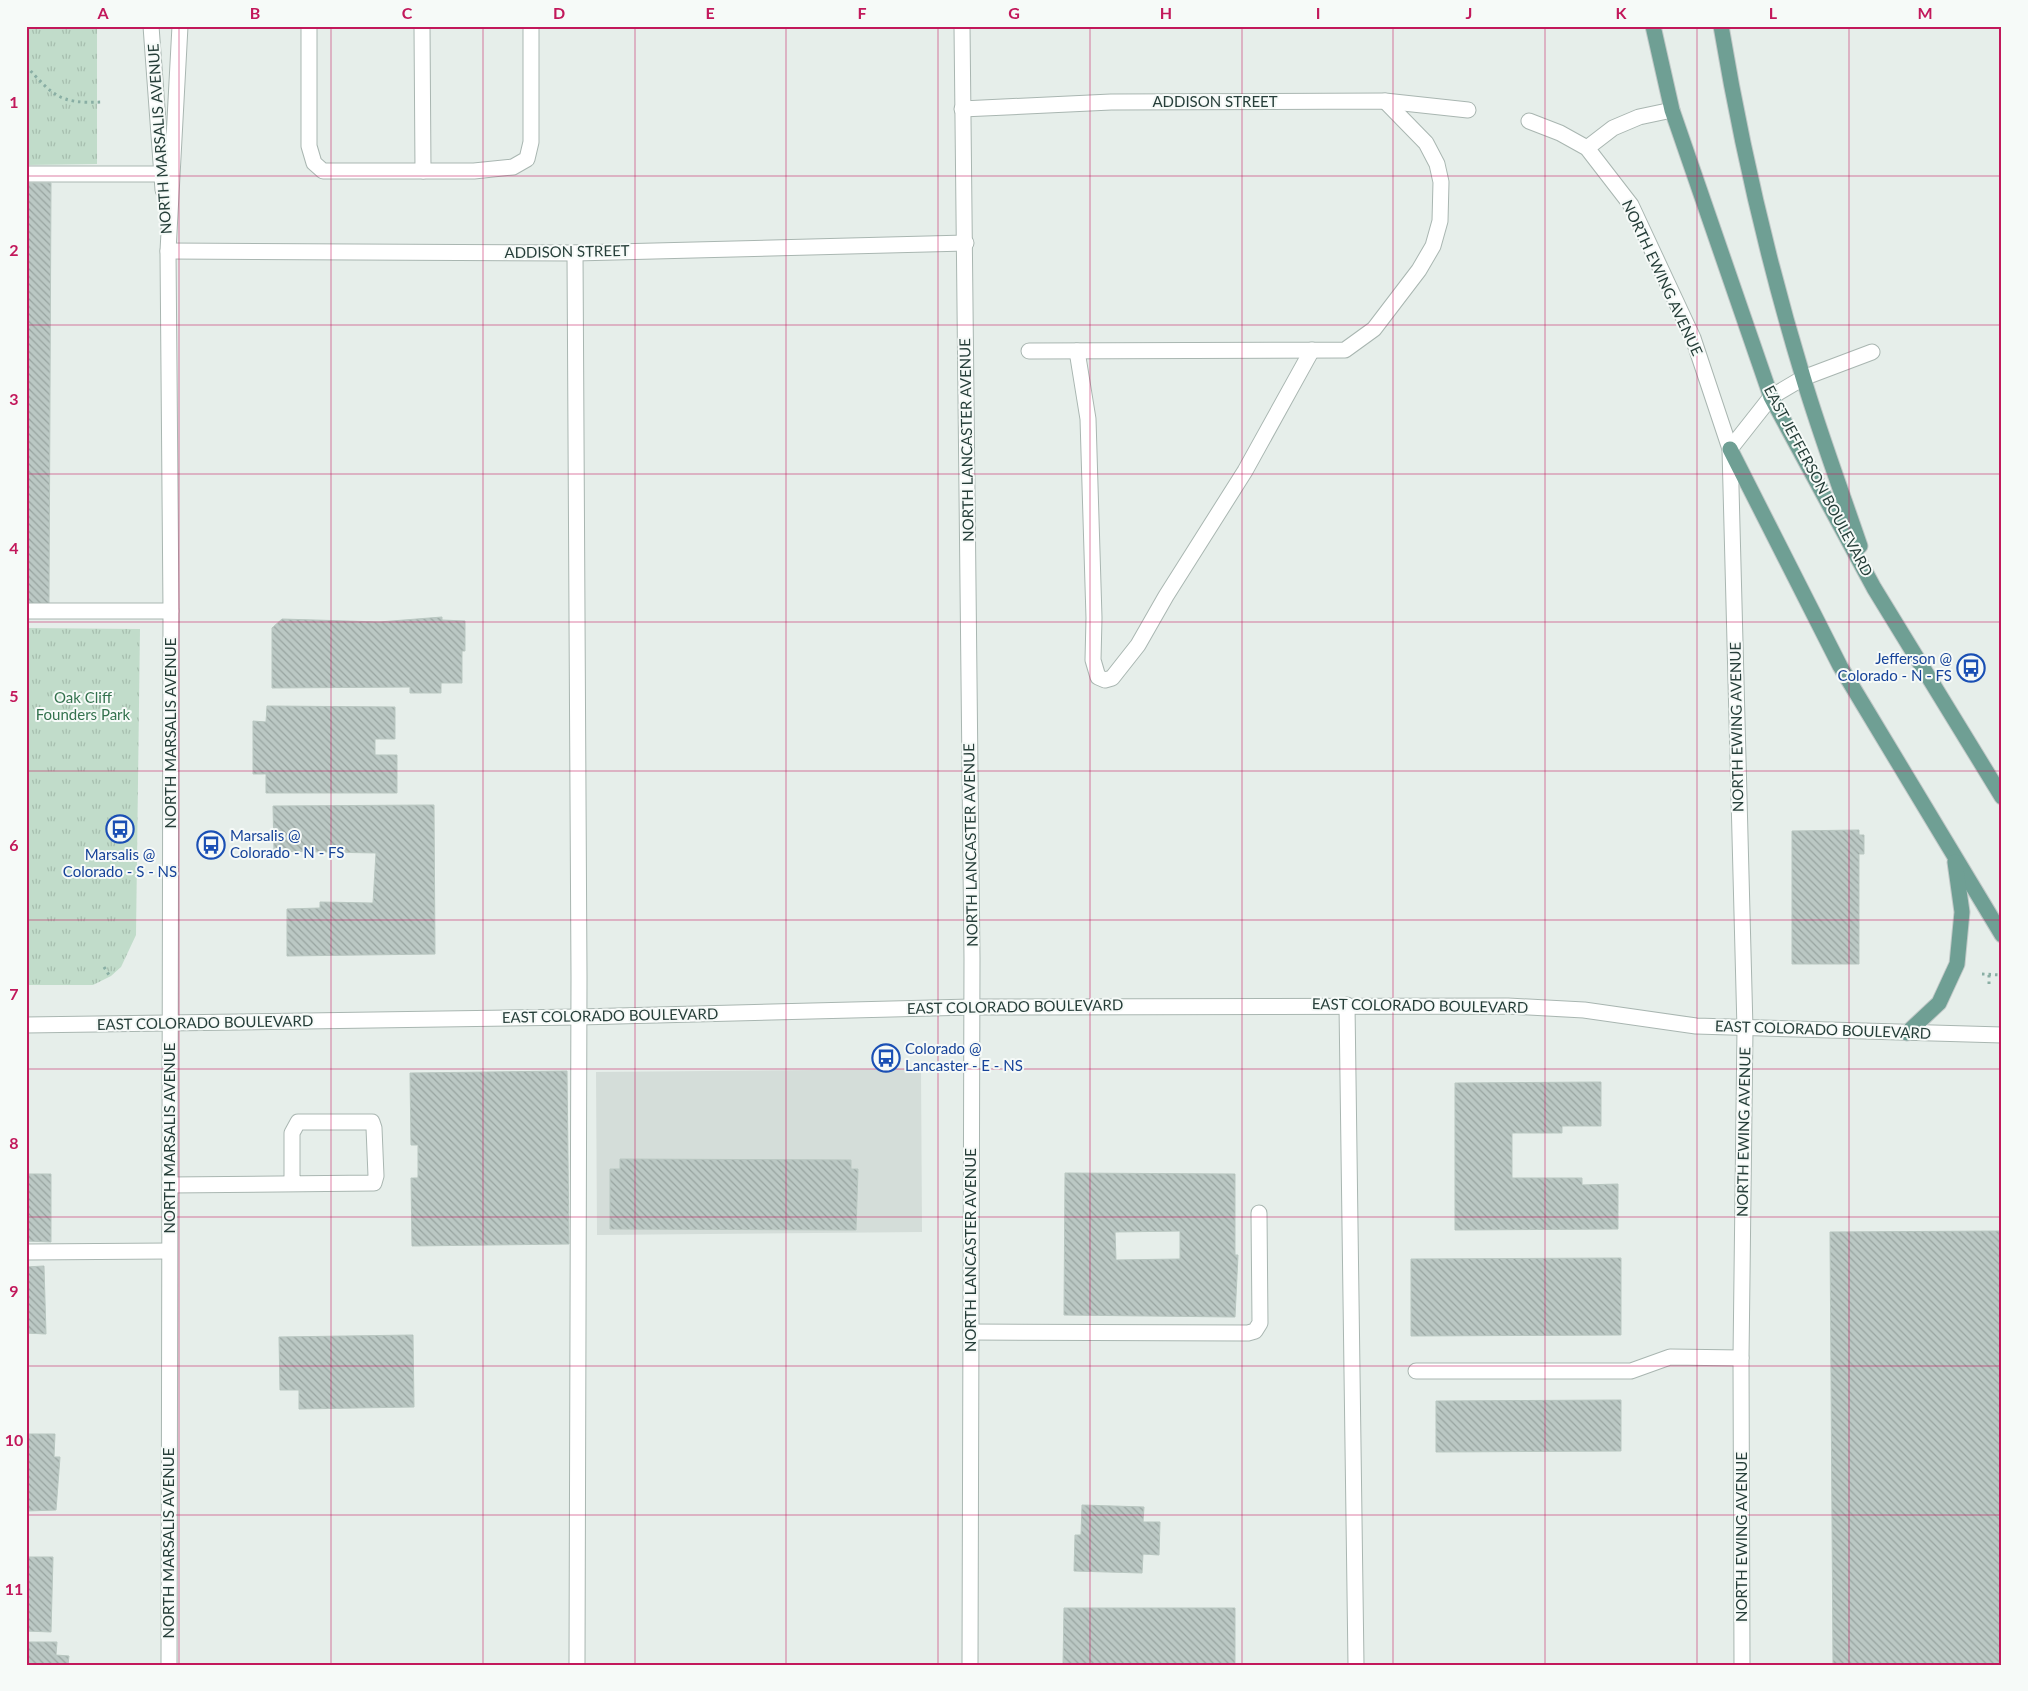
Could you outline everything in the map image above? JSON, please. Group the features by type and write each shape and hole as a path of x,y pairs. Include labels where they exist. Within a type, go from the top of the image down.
{"main road":[{"name":"EAST JEFFERSON BOULEVARD","path":"1653,26 1672,110 1771,397 1874,588 2002,797"},
{"path":"1721,26 1736,116 1763,232 1803,378 1874,588"},
{"path":"1730,449 1840,666 2002,935"},
{"path":"1907,1033 1939,1003 1957,964 1962,912 1954,856"}],"street":[{"name":"NORTH MARSALIS AVENUE","path":"151,26 168,251"},
{"name":"NORTH MARSALIS AVENUE","path":"168,1665 171,611 168,251 180,26"},
{"path":"309,26 309,146 314,163 323,171 474,171 513,167 527,159 531,142 532,26"},
{"path":"422,26 423,171"},
{"name":"NORTH LANCASTER AVENUE","path":"962,26 962,109 966,243 972,938 970,1665"},
{"name":"ADDISON STREET","path":"962,109 1111,102 1385,102 1468,110"},
{"path":"1029,352 1345,350 1374,329 1419,270 1432,246 1440,221 1441,182 1437,164 1426,143 1385,102"},
{"path":"1588,148 1613,128 1639,117 1672,110"},
{"name":"NORTH EWING AVENUE","path":"1529,121 1560,133 1588,148 1631,205 1693,338 1730,449 1745,1028 1741,1358 1742,1665"},
{"path":"26,174 162,174"},
{"name":"ADDISON STREET","path":"168,251 575,252 966,243"},
{"path":"575,252 579,1017 577,1665"},
{"path":"1077,352 1088,419 1094,618 1093,660 1098,677 1105,680 1112,678 1138,645 1166,596 1245,471 1312,350"},
{"path":"1730,449 1771,397 1803,378 1872,352"},
{"path":"26,611 171,611"},
{"path":"1347,1005 1356,1665"},
{"name":"EAST COLORADO BOULEVARD","path":"26,1025 579,1017 971,1007 1347,1005 1508,1006 1574,1010 1696,1026 2002,1035"},
{"path":"170,1185 292,1184 374,1183 376,1176 374,1128 372,1122 298,1122 292,1133 292,1184"},
{"path":"971,1332 1248,1333 1254,1330 1260,1323 1259,1213"},
{"path":"26,1252 169,1251"},
{"path":"1416,1371 1632,1371 1670,1357 1741,1358"}],"path":[{"path":"26,66 50,92 66,100 84,103 101,102"},
{"path":"104,967 109,975"},
{"path":"1989,985 1988,975 2002,975"}],"shaded area":[{"path":"921,1069 922,1232 597,1235 596,1072"}],"green space":[{"path":"26,26 97,26 97,164 26,165"},
{"name":"Oak Cliff Founders Park","path":"26,628 140,629 136,935 121,967 111,976 93,985 26,985"}],"building":[{"path":"26,183 51,183 49,604 26,604"},
{"path":"442,617 442,620 465,621 465,651 462,651 462,683 441,683 441,693 410,693 410,687 272,688 272,628 282,619 379,622"},
{"path":"267,706 395,707 395,739 375,739 375,755 397,755 397,793 266,793 266,774 253,774 253,721 266,722"},
{"path":"434,805 435,954 287,956 287,909 320,908 320,902 373,903 376,853 274,851 273,806"},
{"path":"1859,830 1859,835 1864,835 1864,854 1859,854 1859,964 1792,964 1792,831"},
{"path":"567,1071 569,1244 412,1246 411,1178 418,1178 418,1145 411,1145 410,1073"},
{"path":"1601,1082 1601,1126 1562,1126 1562,1133 1512,1133 1512,1178 1582,1178 1582,1185 1618,1184 1618,1229 1455,1230 1455,1083"},
{"path":"620,1159 851,1160 851,1169 858,1169 856,1230 610,1229 610,1169 620,1169"},
{"path":"1065,1173 1235,1174 1235,1255 1238,1255 1235,1317 1064,1315","holes":["1180,1231 1180,1259 1116,1260 1115,1232"]},
{"path":"26,1174 51,1174 51,1242 26,1241"},
{"path":"2002,1231 2002,1665 1833,1665 1830,1232"},
{"path":"1621,1258 1621,1335 1411,1336 1411,1259"},
{"path":"44,1266 46,1334 26,1333 26,1267"},
{"path":"413,1335 414,1407 299,1409 299,1390 280,1390 279,1337"},
{"path":"1621,1400 1621,1451 1436,1452 1436,1401"},
{"path":"26,1434 55,1434 54,1457 60,1457 56,1510 26,1511"},
{"path":"1082,1505 1144,1507 1143,1522 1160,1522 1159,1555 1143,1554 1142,1573 1074,1571 1075,1535 1081,1535"},
{"path":"26,1557 53,1557 51,1632 26,1631"},
{"path":"1064,1608 1235,1608 1235,1665 1063,1665"},
{"path":"26,1642 57,1642 56,1655 69,1656 68,1665 26,1665"}],"place":[{"name":"Jefferson @ Colorado - N - FS","path":"1971,668"},
{"name":"Marsalis @ Colorado - S - NS","path":"120,829"},
{"name":"Marsalis @ Colorado - N - FS","path":"211,845"},
{"name":"Colorado @ Lancaster - E - NS","path":"886,1058"}]}
